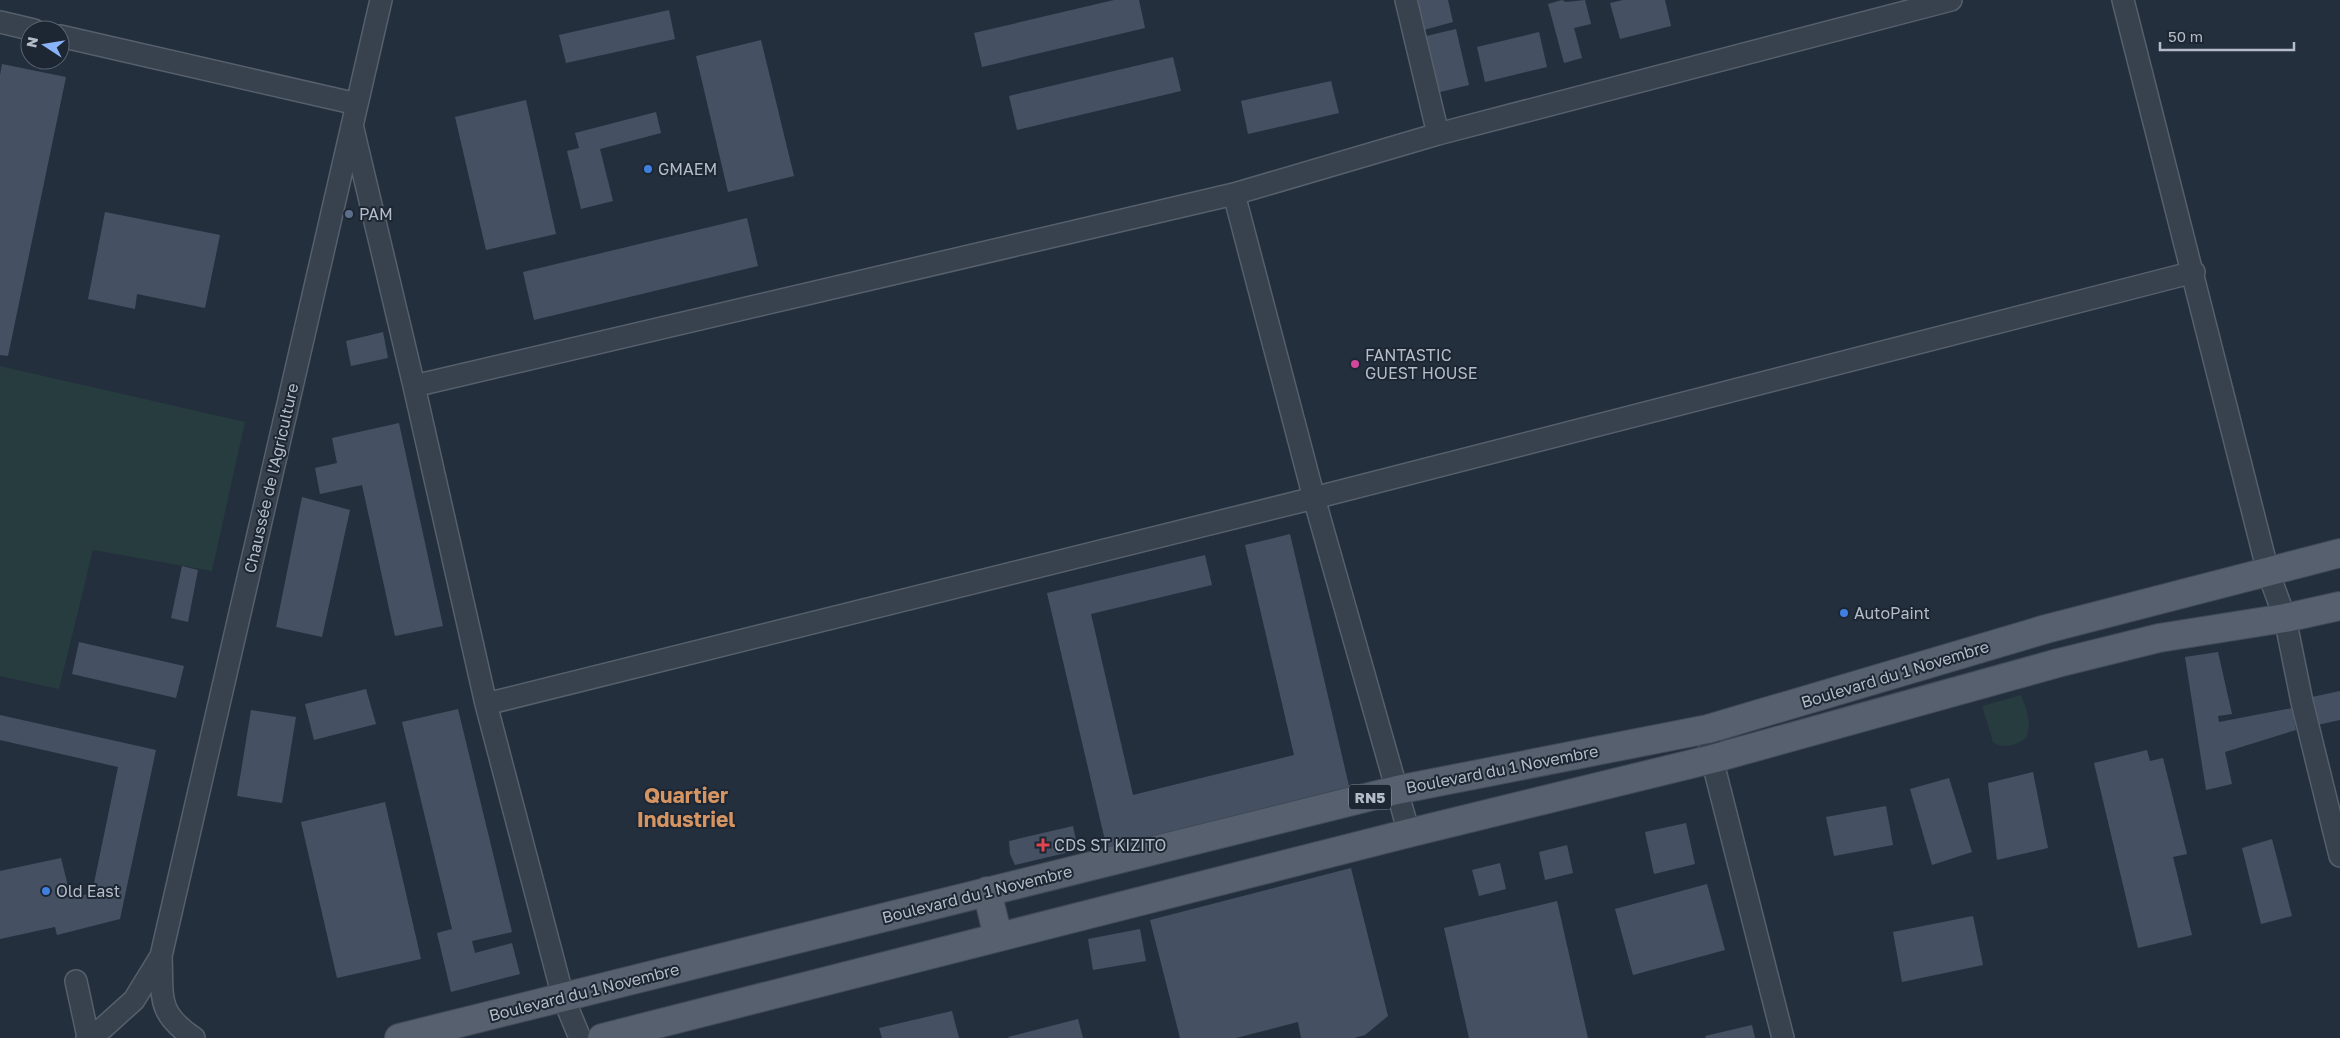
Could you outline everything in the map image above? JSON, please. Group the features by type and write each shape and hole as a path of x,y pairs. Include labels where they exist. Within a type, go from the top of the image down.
{"main road":[{"name":"Boulevard du 1 Novembre","path":"399,1038 1397,790 1708,729 2046,629 2340,553"},
{"name":"Boulevard du 1 Novembre","path":"602,1038 1409,833 1712,759 2058,663 2159,638 2285,618 2340,606"},
{"path":"2046,629 2058,663"},
{"path":"987,891 998,937"}],"street":[{"name":"Chaussée de l'Agriculture","path":"194,1038 176,1026 165,1012 162,956 381,0"},
{"path":"1406,0 1438,134"},
{"path":"414,386 1234,194 1438,134 1951,0"},
{"path":"2122,0 2194,272 2268,572 2285,618 2302,702 2340,856"},
{"path":"0,22 20,27"},
{"path":"70,38 357,104"},
{"path":"352,126 414,386 486,704 563,997 580,1038"},
{"path":"1234,194 1314,498 1409,833"},
{"path":"486,704 1314,498 2194,272"},
{"path":"1708,729 1712,759 1783,1038"},
{"name":"Chaussée de l'Agriculture","path":"88,1038 103,1028 134,1000 162,956"},
{"path":"76,981 88,1038"}],"green space":[{"path":"0,366 245,422 212,571 93,550 59,689 0,676"},
{"path":"2021,695 2029,721 2026,738 2009,746 2001,746 1993,742 1982,706"}],"building":[{"path":"1114,0 1139,0 1145,28 982,67 974,33"},
{"path":"1412,0 1448,0 1453,22 1420,31"},
{"path":"1562,0 1566,2 1585,0 1591,24 1574,28 1582,58 1564,63 1548,4"},
{"path":"1623,0 1665,0 1671,26 1620,39 1610,3"},
{"path":"669,10 675,39 566,63 559,35"},
{"path":"1456,29 1469,85 1436,93 1422,37"},
{"path":"1539,32 1547,67 1485,82 1477,47"},
{"path":"761,40 794,176 728,192 696,56"},
{"path":"1173,57 1181,91 1017,130 1009,96"},
{"path":"2,64 20,68 20,70 32,70 66,77 8,356 0,355 0,75"},
{"path":"1331,81 1339,113 1248,134 1241,101"},
{"path":"526,100 556,234 486,250 455,117"},
{"path":"656,112 661,133 600,149 613,201 581,209 567,151 579,148 575,133"},
{"path":"105,212 220,235 205,308 137,294 135,309 88,299"},
{"path":"747,218 758,266 534,320 523,272"},
{"path":"383,332 388,358 351,366 346,341"},
{"path":"399,423 443,626 395,636 362,485 320,494 315,468 337,463 332,438"},
{"path":"302,497 350,510 322,637 276,627"},
{"path":"1290,534 1350,790 1107,849 1047,593 1205,555 1212,585 1091,614 1133,795 1294,755 1245,545"},
{"path":"182,566 198,570 188,622 171,618"},
{"path":"79,642 184,666 176,698 72,674"},
{"path":"2218,652 2232,714 2218,716 2219,722 2292,708 2296,730 2225,752 2232,784 2206,790 2185,657"},
{"path":"366,689 376,724 314,740 305,704"},
{"path":"2340,691 2340,720 2317,725 2312,697"},
{"path":"458,709 512,932 472,941 475,953 512,943 520,974 451,992 437,933 452,929 402,722"},
{"path":"251,710 296,717 282,803 237,796"},
{"path":"0,715 156,750 120,919 57,935 55,927 0,939 0,871 61,858 71,898 92,893 118,767 0,740"},
{"path":"2147,750 2150,761 2163,758 2187,854 2173,857 2192,935 2138,948 2094,763"},
{"path":"2033,772 2048,848 1997,860 1988,783"},
{"path":"1949,778 1972,852 1932,865 1910,789"},
{"path":"385,802 421,959 337,978 301,822"},
{"path":"1886,806 1893,845 1834,856 1826,817"},
{"path":"1686,823 1695,864 1654,874 1645,832"},
{"name":"CDS ST KIZITO","path":"1073,826 1078,850 1015,865 1010,854 1009,841"},
{"path":"2272,839 2292,916 2261,924 2242,848"},
{"path":"1567,845 1573,873 1545,880 1539,852"},
{"path":"1500,863 1506,889 1479,896 1472,870"},
{"path":"1351,868 1388,1016 1365,1035 1354,1038 1301,1038 1298,1022 1236,1038 1180,1038 1150,920"},
{"path":"1707,884 1725,950 1633,975 1615,909"},
{"path":"1557,901 1588,1038 1469,1038 1444,928"},
{"path":"1973,916 1983,965 1902,982 1893,932"},
{"path":"1140,929 1146,961 1093,970 1088,939"},
{"path":"952,1011 959,1038 882,1038 879,1028"},
{"path":"1078,1019 1083,1038 1008,1037"},
{"path":"1752,1025 1755,1038 1706,1038 1705,1036"}],"place":[{"name":"GMAEM","path":"648,169"},
{"name":"PAM","path":"349,214"},
{"name":"FANTASTIC GUEST HOUSE","path":"1355,364"},
{"name":"AutoPaint","path":"1844,613"},
{"name":"CDS ST KIZITO","path":"1043,845"},
{"name":"Old East","path":"46,891"}],"district":[{"name":"Quartier Industriel","path":"686,807"}]}
